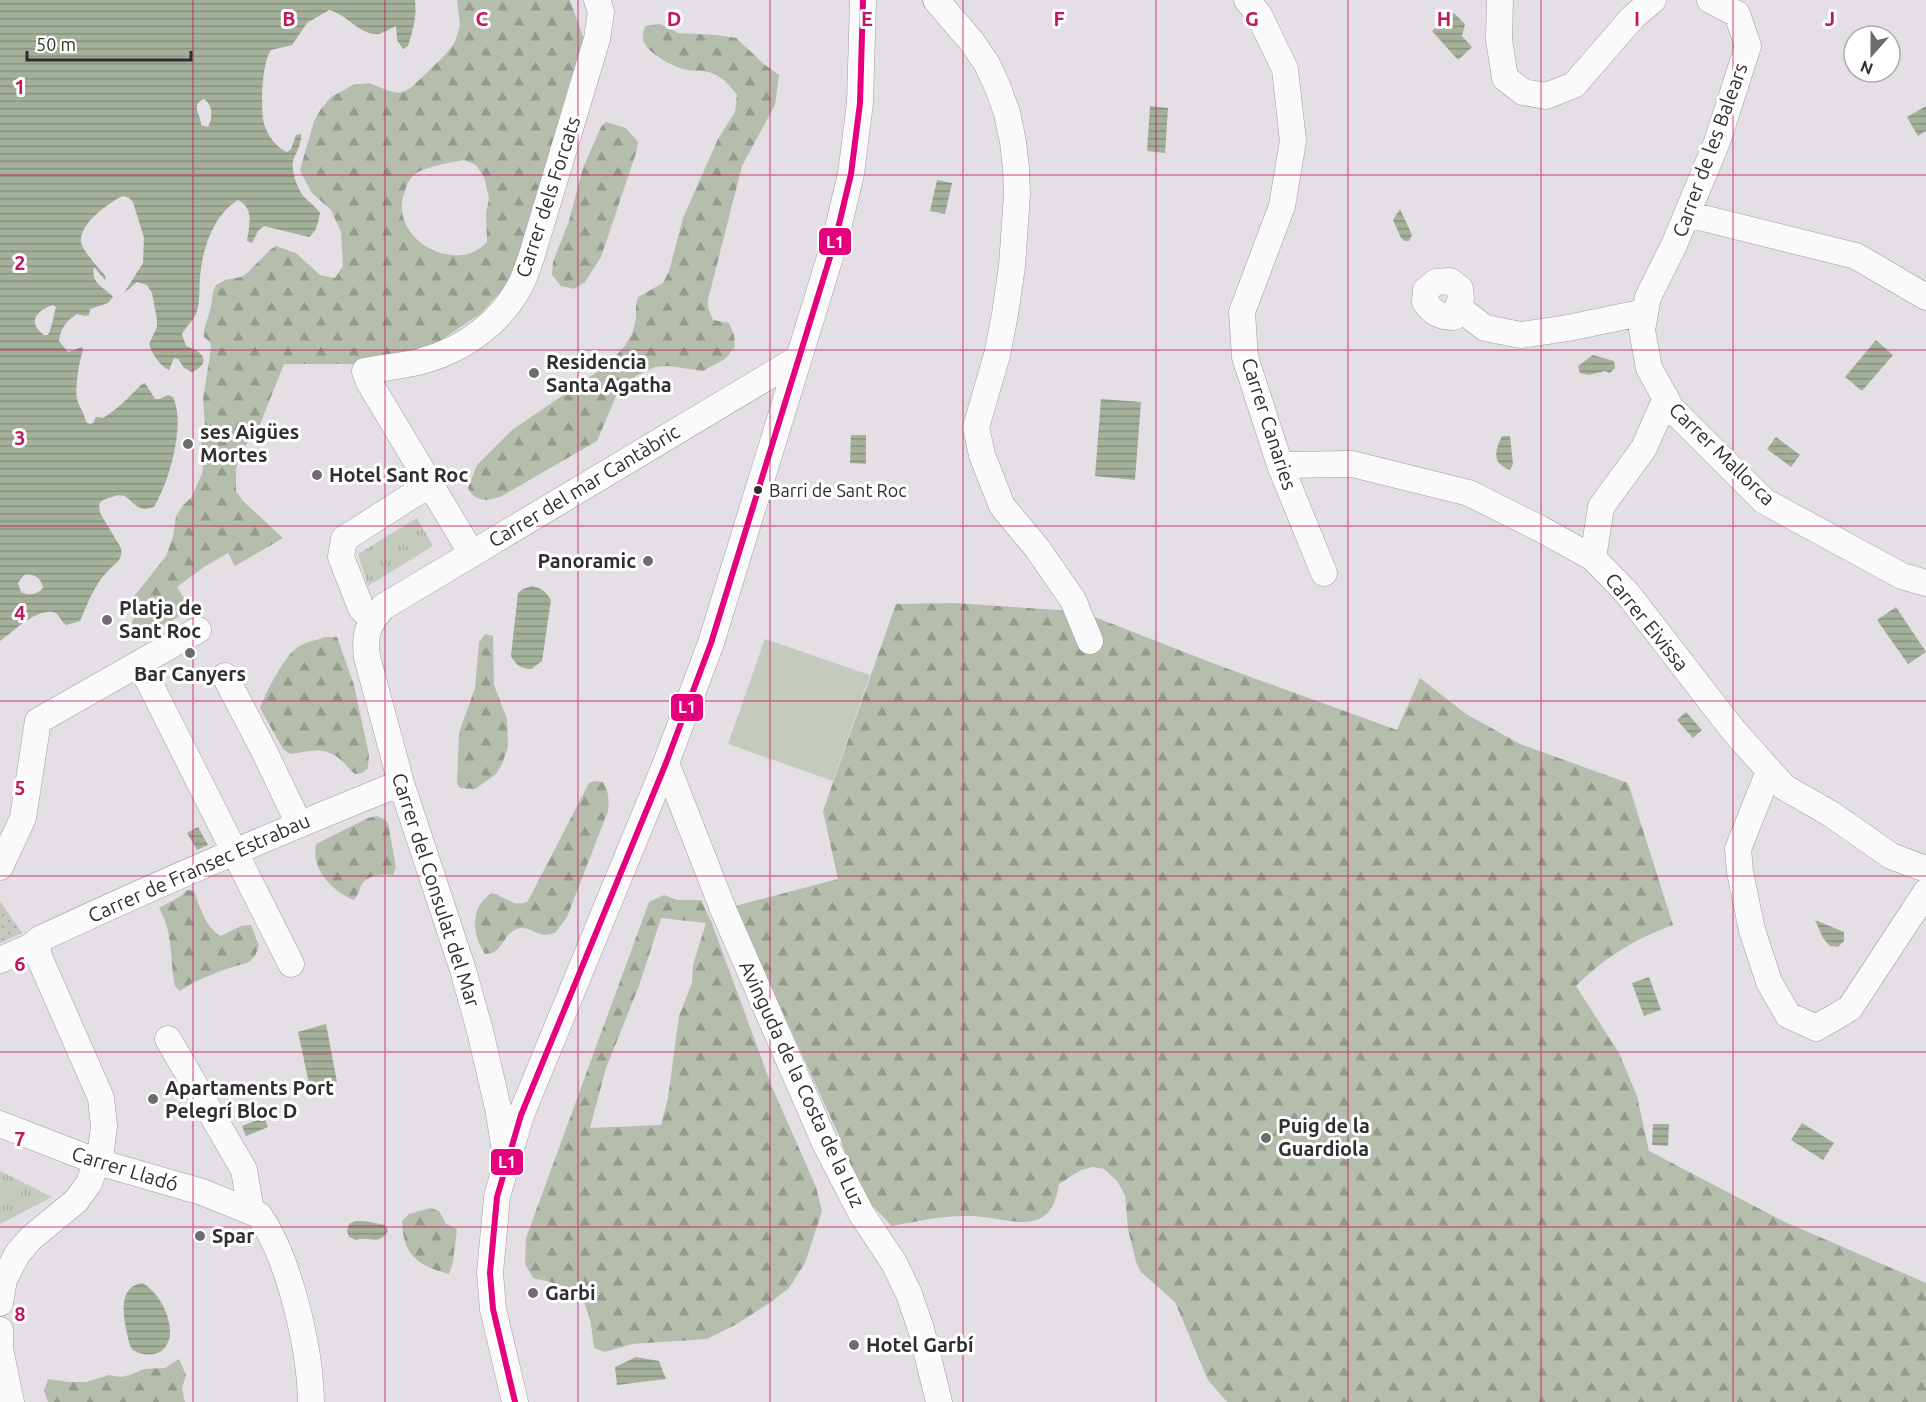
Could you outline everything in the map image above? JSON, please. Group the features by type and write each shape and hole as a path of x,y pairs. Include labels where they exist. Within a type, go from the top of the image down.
{"street":[{"name":"Carrer dels Forcats","path":"430,484 369,382 365,371 423,361 455,350 495,321 522,283 597,39 601,12 597,0"},
{"path":"515,1402 493,1309 490,1273 497,1197 521,1115 666,763 711,644 835,241 851,174 860,103 863,0"},
{"path":"936,0 972,42 987,64 1007,113 1016,168 1017,194 1012,266 1005,314 997,355 976,427 982,455 1002,507 1036,548 1073,600 1090,641"},
{"name":"Carrer Canaries","path":"1247,0 1259,15 1286,69 1293,141 1282,206 1242,312 1245,357 1280,465 1323,573"},
{"path":"1500,0 1499,40 1505,78 1523,92 1546,96 1574,85 1632,18 1653,0"},
{"name":"Carrer de les Balears","path":"1645,312 1648,297 1674,245 1717,142 1748,46 1737,14 1722,3"},
{"path":"1687,214 1856,255 1926,297"},
{"path":"1459,308 1485,328 1521,335 1645,312"},
{"name":"Carrer Mallorca","path":"1645,312 1642,330 1649,368 1671,408 1764,501 1902,576 1926,583"},
{"name":"Carrer del mar Cantàbric","path":"372,619 383,607 799,358"},
{"path":"1593,558 1601,507 1644,448 1666,398"},
{"name":"Carrer Eivissa","path":"1280,465 1352,464 1468,493 1593,558 1627,593 1733,730 1784,787 1831,814 1892,856 1926,869"},
{"path":"372,619 361,608 341,557 344,539 430,484 472,554"},
{"name":"Carrer del Consulat del Mar","path":"372,619 364,639 367,657 401,783 463,970 480,1031 498,1108 507,1163"},
{"path":"0,867 23,818 38,721 198,630"},
{"path":"140,664 291,964"},
{"path":"225,676 299,824"},
{"name":"Avinguda de la Costa de la Luz","path":"666,763 723,909 825,1143 861,1214 894,1263 909,1293 921,1329 939,1402"},
{"path":"1769,771 1738,849 1740,872 1752,930 1770,982 1788,1015 1816,1028 1850,1008 1926,892"},
{"name":"Carrer de Fransec Estrabau","path":"0,960 134,895 235,850 401,783"},
{"path":"0,1303 3,1279 18,1253 31,1238 76,1201 89,1184 98,1162 104,1126 101,1098 40,959 37,950 40,939"},
{"path":"168,1039 244,1170 251,1211 259,1215 264,1222 284,1267 305,1343 311,1402"},
{"name":"Carrer Lladó","path":"0,1124 98,1162 202,1192 251,1211"},
{"path":"0,1329 0,1349 11,1402"}],"green space":[{"path":"457,0 570,0 585,42 568,87 521,257 508,284 480,314 431,347 357,364 284,364 259,427 241,452 236,469 236,491 243,501 283,538 235,566 228,553 204,567 177,587 191,609 139,641 129,630 134,617 124,611 128,602 166,556 173,537 176,516 191,498 202,474 201,442 205,427 203,399 211,349 210,342 204,337 204,330 216,285 225,280 241,277 276,246 296,253 320,275 335,278 343,266 341,232 331,210 311,192 300,170 314,121 331,97 353,85 369,83 398,93 412,87 445,55 455,42 460,26","holes":["464,160 476,165 484,177 489,199 486,213 487,242 474,252 459,255 444,254 429,248 406,226 402,211 408,183 415,174 438,165"]},
{"path":"660,24 678,33 736,38 779,75 775,105 742,166 708,300 708,308 713,320 729,323 734,335 735,347 725,359 703,371 669,366 655,367 636,376 617,394 597,441 502,496 483,500 474,496 468,488 477,465 512,430 607,365 624,347 632,334 638,297 663,283 669,271 683,218 718,139 735,112 737,95 721,78 707,72 676,67 658,57 648,48 643,39 645,26"},
{"path":"606,122 626,128 638,142 636,153 601,257 585,282 574,289 561,286 552,275 553,262 569,221 583,168 601,127"},
{"path":"417,518 433,546 368,586 358,554"},
{"path":"954,603 1072,611 1085,652 1102,646 1092,616 1215,664 1397,730 1420,678 1466,714 1520,744 1628,783 1673,925 1621,950 1598,966 1576,986 1619,1053 1637,1096 1649,1151 1785,1222 1926,1283 1926,1402 1227,1402 1208,1380 1175,1302 1141,1272 1136,1262 1128,1229 1125,1195 1117,1181 1104,1169 1093,1167 1081,1170 1059,1184 1051,1209 1044,1216 1032,1221 1015,1222 978,1216 960,1216 892,1226 869,1202 849,1163 840,1138 737,912 731,907 838,879 823,811 896,604"},
{"path":"485,634 493,636 494,685 507,719 508,747 496,774 475,789 460,788 457,784 459,733 475,688 479,642"},
{"path":"325,637 337,637 354,685 369,755 368,768 362,773 355,774 341,760 328,752 290,754 283,749 260,708 266,693 287,658 298,647"},
{"path":"765,639 870,675 833,781 728,744"},
{"path":"603,782 605,786 608,811 567,917 555,933 545,935 525,928 517,929 509,934 495,952 485,954 475,930 476,913 479,906 492,893 514,903 528,901 589,783"},
{"path":"377,816 388,823 396,867 393,875 380,875 367,879 354,900 338,891 320,871 315,854 316,844 368,818"},
{"path":"187,890 194,891 211,928 221,936 241,926 251,925 259,946 255,956 249,962 194,982 180,991 175,986 167,926 159,908 181,896"},
{"path":"664,895 677,900 701,900 711,921 772,1087 816,1187 822,1211 805,1263 789,1288 771,1302 735,1325 707,1339 632,1344 605,1352 594,1348 587,1309 579,1296 564,1286 533,1278 525,1264 526,1238 649,902","holes":["661,918 706,923 693,965 692,983 679,1016 668,1098 661,1125 590,1128 606,1068 639,986"]},
{"path":"0,901 22,933 0,943"},
{"path":"0,1171 52,1197 0,1224"},
{"path":"430,1208 439,1211 446,1224 457,1229 453,1262 449,1274 421,1263 409,1251 405,1242 402,1221 409,1214"},
{"path":"179,1359 186,1375 182,1388 185,1402 48,1402 44,1391 48,1379 86,1382 109,1375 121,1377 144,1369 165,1368"}],"shaded area":[{"path":"0,0 415,0 413,29 408,46 403,49 397,40 396,26 378,34 371,33 329,10 307,23 292,45 271,50 263,83 264,124 275,143 287,152 291,149 296,135 301,134 300,145 293,161 294,174 301,194 320,213 319,220 309,237 264,226 258,231 252,243 247,241 250,218 243,204 238,200 222,215 210,234 203,256 197,312 182,334 186,346 203,357 204,361 198,368 192,372 174,358 169,370 160,363 149,344 157,327 152,293 147,285 137,282 124,293 143,263 144,238 133,202 123,196 117,199 96,214 85,228 82,235 82,246 106,277 105,280 94,267 94,277 113,297 108,303 90,309 89,315 73,316 61,333 59,341 68,352 82,347 83,351 77,382 78,402 86,422 90,424 96,417 103,418 114,411 145,383 155,399 168,395 173,397 178,422 174,453 165,483 154,507 144,509 126,497 118,495 99,504 100,513 121,548 121,556 99,582 80,621 66,625 55,613 46,612 32,617 0,641","holes":["204,99 211,112 208,127 201,125 197,110 198,104","53,305 56,307 49,333 44,335 35,322 38,314","24,575 31,575 39,579 43,588 36,593 27,594 21,592 18,583"]},
{"path":"1454,13 1465,24 1462,36 1472,47 1458,60 1432,31"},
{"path":"1150,106 1168,108 1165,153 1147,151"},
{"path":"1926,106 1926,131 1918,136 1907,117"},
{"path":"937,180 952,183 945,214 930,211"},
{"path":"1400,209 1412,235 1409,241 1401,238 1393,220"},
{"path":"1876,340 1893,355 1862,391 1845,377"},
{"path":"1593,355 1614,361 1615,368 1610,373 1605,371 1589,375 1580,373 1578,366"},
{"path":"1101,399 1141,402 1135,480 1095,476"},
{"path":"851,435 866,435 866,464 850,463"},
{"path":"1502,436 1510,436 1513,464 1510,470 1500,464 1496,456"},
{"path":"1776,437 1800,455 1791,467 1767,449"},
{"path":"532,586 543,590 551,600 542,661 531,669 519,666 511,656 518,593"},
{"path":"1896,607 1926,652 1908,664 1877,620"},
{"path":"1686,712 1702,730 1693,738 1677,720"},
{"path":"198,827 208,845 197,850 187,833"},
{"path":"1815,920 1844,932 1844,941 1838,947 1830,946 1823,938"},
{"path":"1649,977 1661,1010 1644,1016 1632,983"},
{"path":"326,1024 337,1082 310,1088 298,1032"},
{"path":"264,1117 268,1127 246,1136 242,1126"},
{"path":"1802,1123 1834,1143 1823,1160 1791,1140"},
{"path":"1653,1124 1669,1124 1668,1146 1652,1145"},
{"path":"355,1221 385,1225 388,1231 377,1240 356,1240 349,1237 347,1231 349,1224"},
{"path":"142,1283 156,1295 163,1305 170,1326 167,1345 154,1354 143,1354 133,1350 126,1326 124,1303 126,1296 129,1290"},
{"path":"636,1357 659,1361 666,1379 617,1385 615,1367"}],"transit line":[{"name":"L1","path":"515,1402 493,1309 490,1273 497,1197 521,1115 666,763 711,643 835,241 851,174 860,103 863,0"}],"place":[{"name":"Residencia Santa Agatha","path":"534,373"},
{"name":"ses Aigües Mortes","path":"188,444"},
{"name":"Hotel Sant Roc","path":"317,475"},
{"name":"Barri de Sant Roc","path":"758,490"},
{"name":"Panoramic","path":"648,561"},
{"name":"Platja de Sant Roc","path":"107,620"},
{"name":"Bar Canyers","path":"190,653"},
{"name":"Apartaments Port Pelegrí Bloc D","path":"153,1099"},
{"name":"Puig de la Guardiola","path":"1266,1138"},
{"name":"Spar","path":"200,1236"},
{"name":"Garbi","path":"533,1293"},
{"name":"Hotel Garbí","path":"854,1345"}]}
